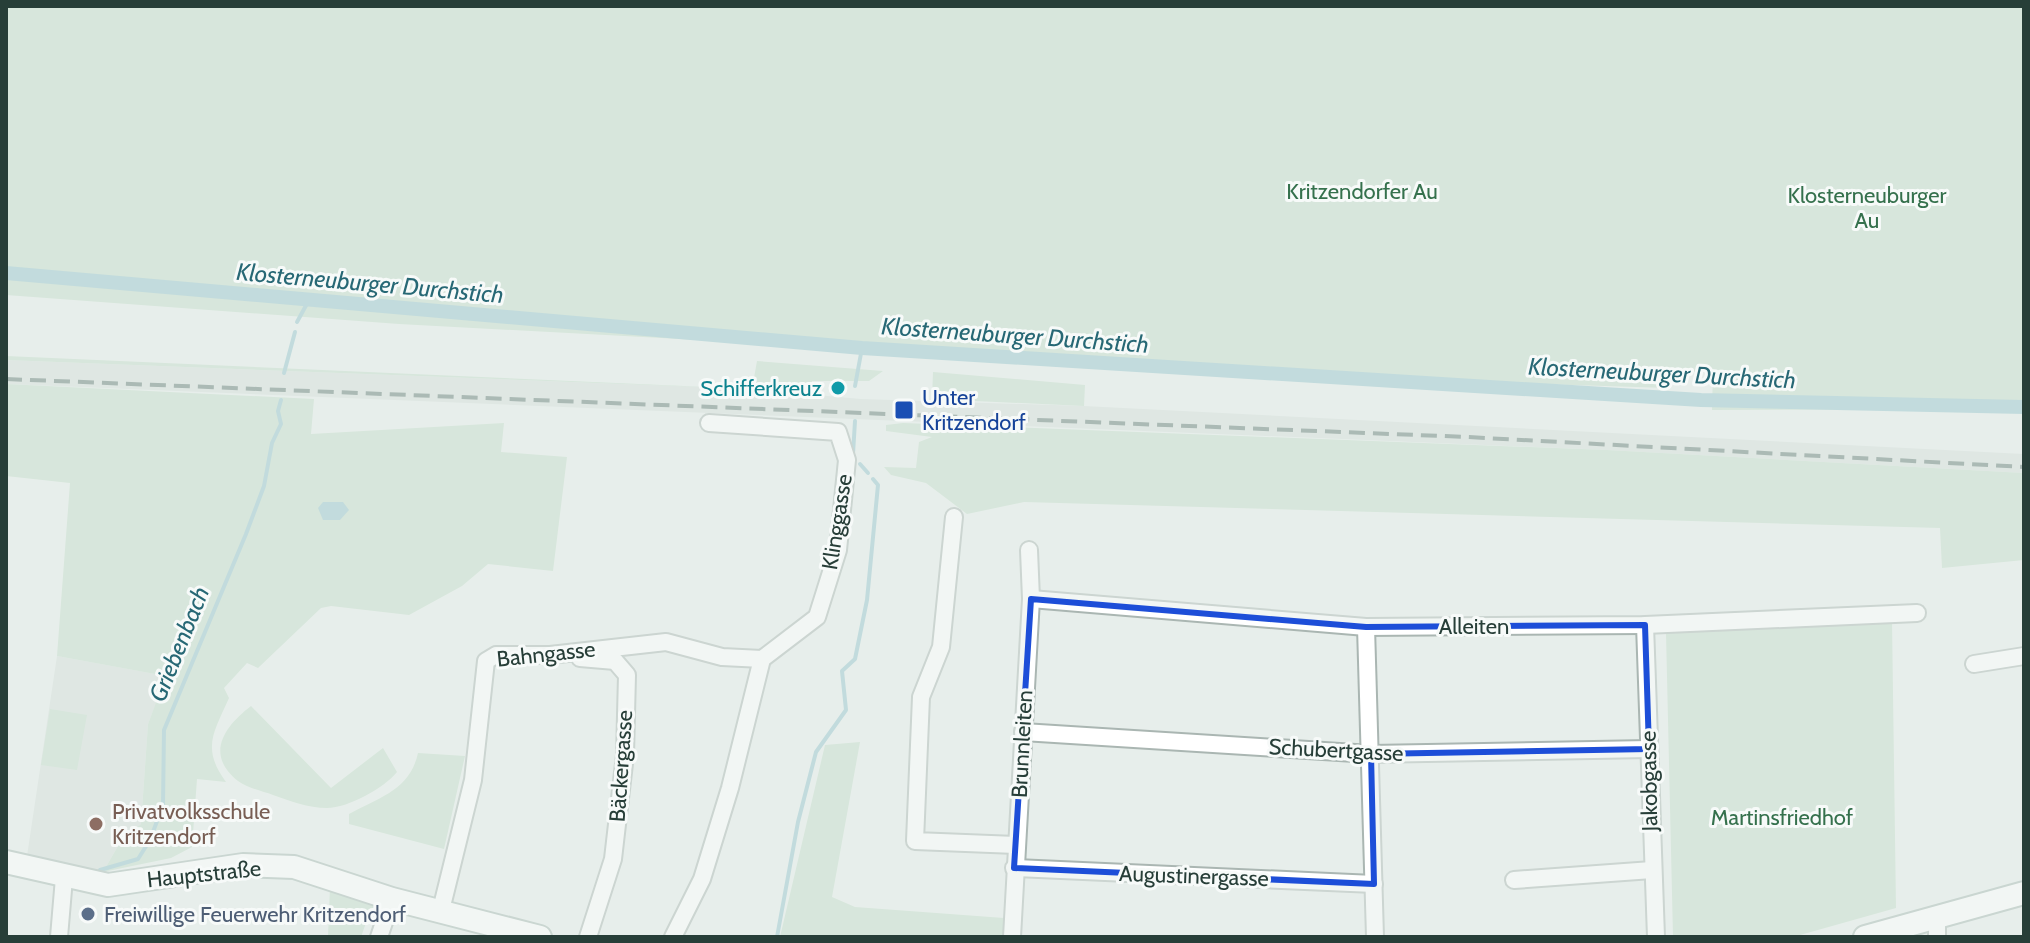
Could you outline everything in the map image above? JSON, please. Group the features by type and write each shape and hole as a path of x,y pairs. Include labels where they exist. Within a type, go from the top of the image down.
{"main road":[{"name":"Hauptstraße","path":"6,862 64,878 108,885 243,865 294,867 392,899 540,937"},
{"path":"1865,937 1937,927 2024,893"}],"street":[{"name":"Klinggasse","path":"709,423 838,432 847,460 838,550 817,617 762,659"},
{"path":"954,517 941,647 921,697 915,841 1016,845"},
{"name":"Brunnleiten","path":"1012,937 1031,599 1029,550"},
{"name":"Alleiten","path":"1031,599 1366,627 1645,625 1917,613"},
{"name":"Jakobgasse","path":"1645,625 1656,937"},
{"path":"1366,627 1375,937"},
{"name":"Bahngasse","path":"441,910 473,780 486,661 496,655 550,655 666,642 722,657 762,659"},
{"name":"Bäckergasse","path":"550,655 615,661 627,675 625,755 613,859 588,937"},
{"path":"1974,664 2024,656"},
{"path":"673,937 702,879 730,788 762,659"},
{"name":"Schubertgasse","path":"1023,732 1371,754 1649,749"},
{"name":"Augustinergasse","path":"1014,868 1374,884"},
{"path":"1514,880 1652,870"},
{"path":"59,937 64,878"},
{"path":"379,937 392,899"}],"highlighted area":[{"path":"1031,599 1366,627 1645,625 1649,749 1371,754 1374,884 1014,868"}],"shaded area":[{"path":"6,360 752,389 861,399 1084,406 2024,454 2024,473 1607,450 6,384"},
{"path":"57,656 167,676 148,724 141,824 122,839 103,872 27,856"}],"green space":[{"name":"Kritzendorfer Au","path":"6,6 2024,6 2024,409 1712,410 1713,371 1672,373 1668,388 1481,382 399,324 6,295"},
{"path":"6,356 752,389 6,360"},
{"path":"757,361 883,371 869,381 812,381 810,395 752,389"},
{"path":"933,372 1085,385 1084,406 932,399"},
{"path":"6,384 314,399 311,434 504,423 501,452 567,457 553,571 488,564 462,586 409,615 331,606 321,608 258,668 247,663 224,688 229,698 212,740 212,749 218,770 226,782 197,779 192,847 171,858 103,872 122,839 141,824 148,724 166,676 57,656 70,483 6,476"},
{"path":"903,423 1607,450 2024,473 2024,560 1942,568 1940,528 1024,502 967,514 926,483 891,475 884,467 916,468 919,442 932,437 886,431 886,425"},
{"name":"Martinsfriedhof","path":"1892,621 1896,908 1793,937 1673,937 1666,633"},
{"path":"251,706 331,788 383,748 397,772 365,796 345,805 327,808 299,804 246,786 228,771 220,751 226,731"},
{"path":"50,709 87,715 77,770 41,765"},
{"path":"860,742 832,897 855,907 1004,918 1003,937 780,937 825,745"},
{"path":"418,753 465,756 444,849 349,824 349,814 401,784 414,766"},
{"path":"330,887 374,901 380,914 377,922 367,920 361,937 328,937"}],"water":[{"path":"323,502 343,502 349,510 340,520 323,520 318,508"}],"waterway":[{"name":"Klosterneuburger Durchstich","path":"6,273 862,348 1701,400 2024,407"},
{"name":"Griebenbach","path":"297,322 309,300"},
{"name":"Griebenbach","path":"284,373 295,332"},
{"path":"855,386 862,348"},
{"name":"Griebenbach","path":"97,874 100,870 138,859 150,840 163,805 164,730 264,486 272,443 281,424 278,411 281,400"},
{"path":"853,454 855,421"},
{"path":"860,464 868,473"},
{"path":"777,937 798,822 816,752 846,710 842,671 855,659 867,600 878,485 873,479"}],"railway":[{"path":"6,379 1467,437 2024,467"}],"place":[{"name":"Schifferkreuz","path":"838,388"},
{"name":"Unter Kritzendorf","path":"904,410"},
{"name":"Privatvolksschule Kritzendorf","path":"96,824"},
{"name":"Freiwillige Feuerwehr Kritzendorf","path":"88,914"}],"park label":[{"name":"Klosterneuburger Au","path":"1867,208"}]}
